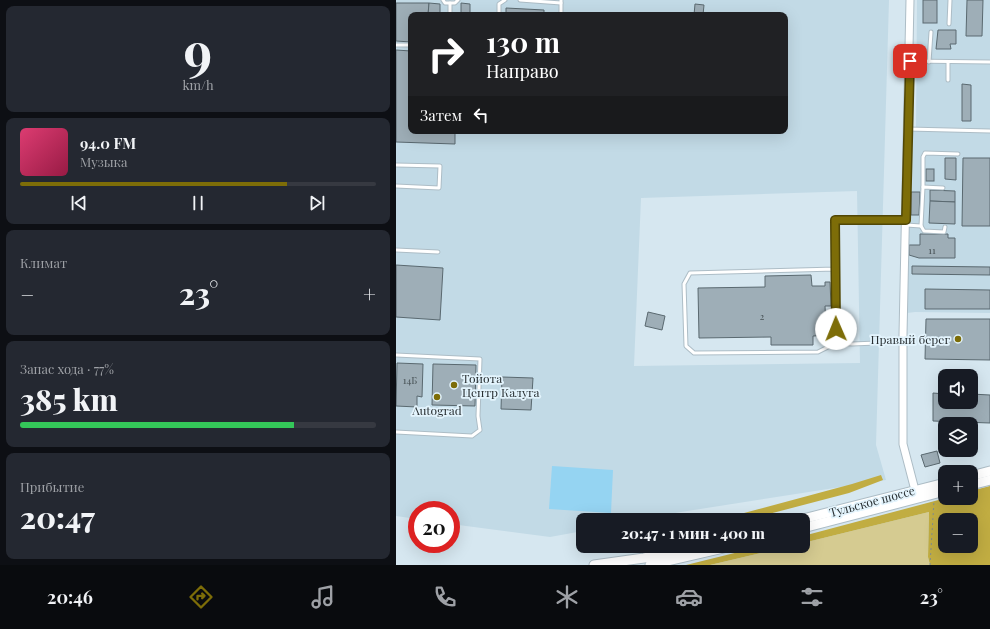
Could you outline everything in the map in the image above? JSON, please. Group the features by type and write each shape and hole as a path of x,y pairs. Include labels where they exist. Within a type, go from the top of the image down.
{"main road":[{"path":"978,474 990,471"},
{"path":"978,483 990,480"},
{"name":"Тульское шоссе","path":"810,526 916,494 938,486"},
{"name":"Тульское шоссе","path":"810,518 916,494 938,493"},
{"path":"594,565 644,558 666,553"},
{"path":"650,565 702,553"}],"street":[{"path":"910,0 910,61 903,342 903,444 916,494"}],"lane":[{"path":"442,0 445,3 455,3 458,0"},
{"path":"499,12 499,4 505,0"},
{"path":"520,0 561,1 560,12"},
{"path":"949,24 950,0"},
{"path":"450,3 450,12"},
{"path":"930,62 931,32"},
{"path":"396,45 408,45"},
{"path":"910,61 990,62"},
{"path":"948,62 948,80"},
{"path":"908,129 990,131"},
{"path":"945,227 944,232 924,231 921,226 923,157 925,153 958,154"},
{"path":"396,165 440,166 439,188 396,186"},
{"path":"923,187 943,188"},
{"path":"836,343 835,220 906,222 921,226"},
{"path":"396,250 438,252"},
{"path":"835,270 690,273 684,284 686,346 694,353 818,352 836,343 852,344 903,342"},
{"path":"396,355 480,359 478,416 480,430 472,436 396,432"}],"path":[{"path":"930,565 934,494"}],"shaded area":[{"path":"396,0 889,0 876,445 886,480 676,513 576,513 576,532 550,537 460,525 460,501 408,501 408,518 396,516","holes":["857,191 860,363 634,366 641,198"]},
{"path":"917,0 990,0 990,313 907,313 908,141 916,127"},
{"path":"881,475 883,480 849,493 773,513 744,513"},
{"path":"990,486 990,565 930,565 928,557 929,512 810,541 810,534 938,500 938,505 978,505 978,489"},
{"path":"929,512 928,557 930,565 710,565 761,553 810,553 810,541"},
{"path":"735,553 761,553 710,565 686,565"}],"water":[{"path":"552,466 613,470 611,513 549,509"}],"building":[{"path":"923,0 937,0 937,23 923,23"},
{"path":"967,0 983,0 982,36 966,36"},
{"path":"396,3 429,3 428,12 408,12 408,42 396,41"},
{"path":"429,3 440,4 440,12 428,12"},
{"path":"461,3 470,4 470,12 461,12"},
{"path":"695,4 704,5 703,12 694,12"},
{"path":"506,8 544,10 544,12 506,12"},
{"path":"938,30 956,30 956,44 950,44 951,49 936,49"},
{"path":"396,50 408,51 408,134 455,134 455,144 396,142"},
{"path":"962,84 971,85 971,121 962,121"},
{"path":"945,158 956,158 956,180 945,179"},
{"path":"963,158 990,158 990,226 962,226"},
{"path":"926,169 934,169 934,181 926,181"},
{"path":"930,190 955,191 955,202 930,201"},
{"path":"911,192 920,192 919,215 911,215"},
{"path":"930,201 955,202 955,224 929,223"},
{"path":"920,234 948,234 948,238 955,238 955,258 919,258 909,255 909,245 920,245"},
{"path":"396,265 443,268 440,320 396,317"},
{"path":"912,266 990,267 990,275 912,274"},
{"path":"811,275 812,286 825,286 825,282 830,282 831,306 825,306 826,327 831,327 831,335 813,336 813,345 771,345 771,337 699,338 698,288 765,287 765,276"},
{"path":"925,289 990,290 990,309 925,309"},
{"path":"648,312 665,316 662,330 645,326"},
{"name":"Правый берег","path":"926,319 990,319 990,360 925,359"},
{"path":"397,363 423,364 422,397 417,396 417,407 396,406"},
{"name":"Тойота Центр Калуга","path":"433,364 476,365 475,406 432,405"},
{"path":"502,377 533,378 531,410 501,409"},
{"path":"933,393 938,393 938,409 978,409 978,394 990,395 990,423 978,423 978,417 938,417 938,421 933,421"},
{"path":"937,451 940,463 925,467 921,455"}],"place":[{"name":"Правый берег","path":"958,339"},
{"name":"Тойота Центр Калуга","path":"454,385"},
{"name":"Autograd","path":"437,397"}],"route":[{"path":"836,329 835,220 906,220 910,61"}]}
